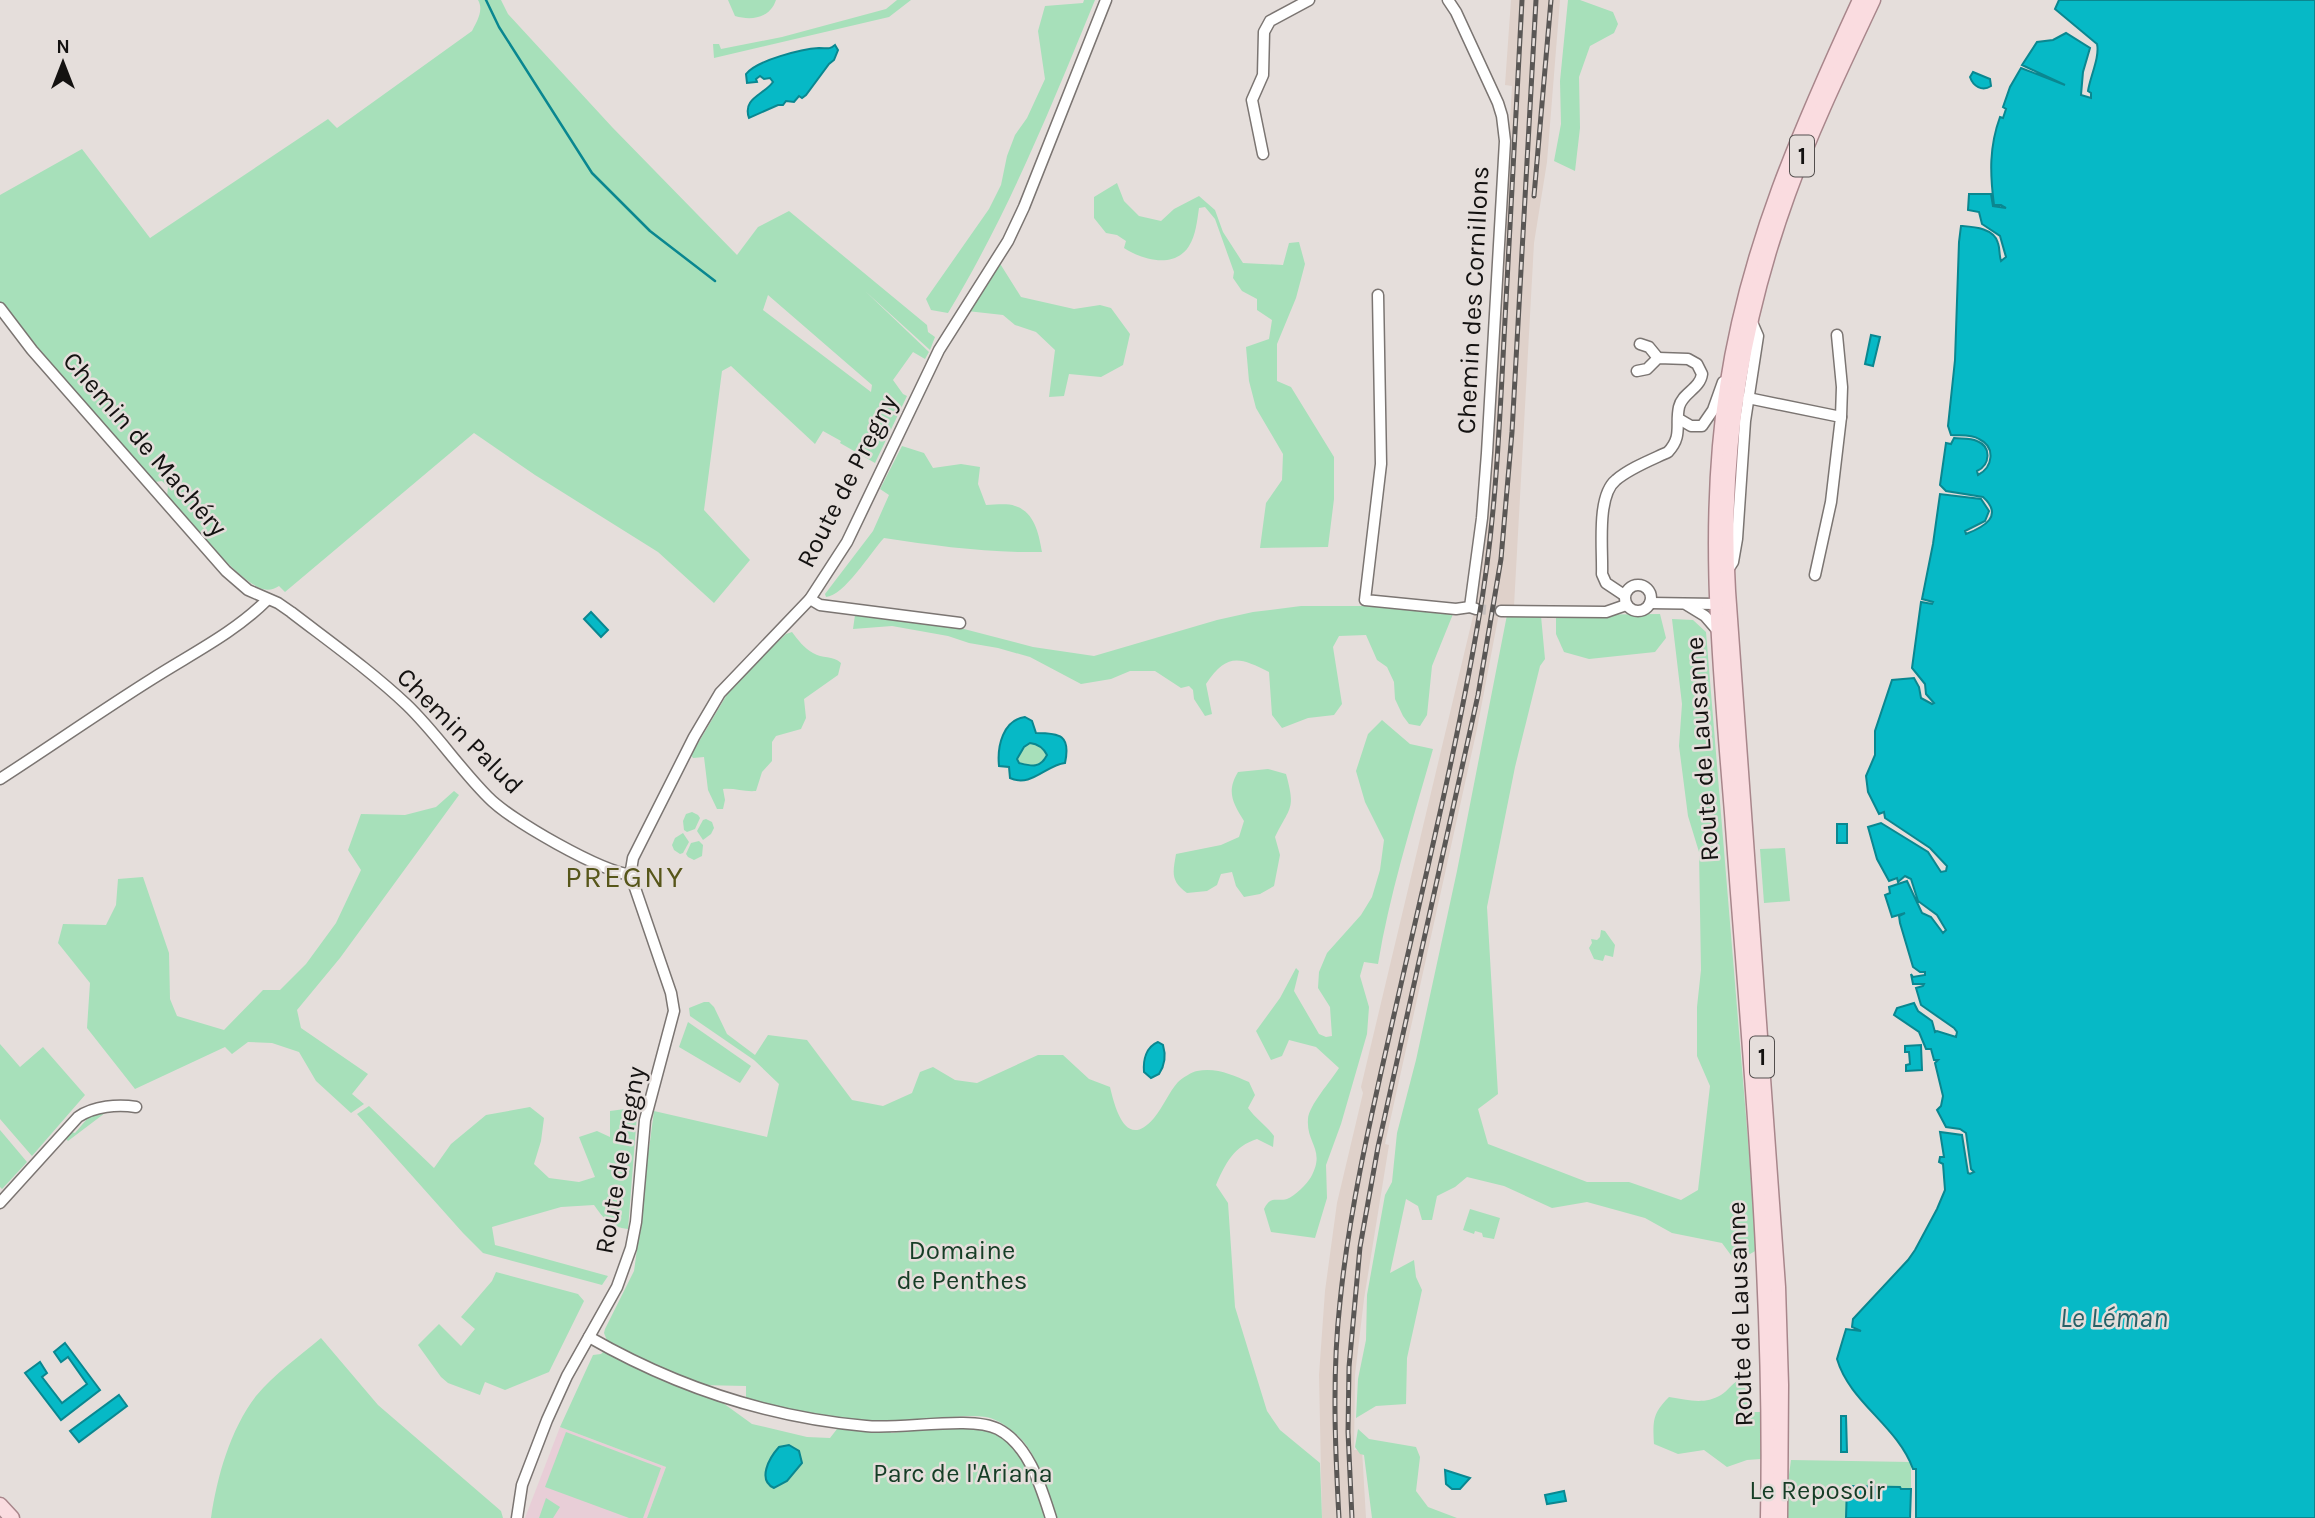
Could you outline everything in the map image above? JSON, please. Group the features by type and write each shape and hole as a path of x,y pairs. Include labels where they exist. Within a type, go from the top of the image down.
{"main road":[{"name":"Route de Lausanne","path":"1780,1518 1781,1385 1778,1287 1723,604 1717,487 1732,357 1755,259 1774,199 1808,113 1860,0"},
{"name":"Route de Lausanne","path":"1768,1518 1770,1453 1767,1306 1718,631 1727,570 1727,489 1737,394 1751,320 1769,252 1793,181 1873,0"},
{"path":"0,1505 12,1518"}],"street":[{"name":"Route de Pregny","path":"517,1518 522,1485 536,1446 564,1383 617,1287 631,1248 636,1222 645,1119 673,1014 671,993 652,943 632,875 633,858 694,737 720,693 810,599 854,530 939,350 1008,241 1106,0"},
{"path":"1263,154 1252,100 1263,75 1264,32 1270,21 1309,0"},
{"name":"Chemin des Cornillons","path":"1378,295 1381,464 1365,600 1473,608 1487,453 1505,141 1498,103 1448,0"},
{"name":"Chemin de Machéry","path":"0,308 32,350 226,571 248,590 267,600"},
{"name":"Route de Lausanne","path":"1727,570 1733,562 1738,539 1741,455 1758,337 1751,320"},
{"path":"1815,575 1831,502 1841,417 1842,387 1837,335"},
{"path":"1501,611 1606,612 1625,600 1630,588 1642,586 1650,593 1650,603 1645,610 1637,612 1625,600 1606,583 1602,574 1606,492 1619,477 1668,452 1677,438 1679,407 1701,381 1702,370 1695,360 1658,358 1649,347 1640,344"},
{"path":"1679,419 1691,426 1702,426 1713,410 1732,357"},
{"path":"1637,371 1647,369 1658,358"},
{"path":"1748,398 1841,417"},
{"path":"810,599 820,605 960,623"},
{"path":"0,779 207,645 267,600"},
{"name":"Chemin Palud","path":"267,600 278,603 291,612 385,685 422,720 461,768 499,807 584,858 632,875"},
{"path":"1650,603 1723,604"},
{"path":"1687,605 1705,616 1718,631"},
{"path":"0,1203 78,1117 106,1107 136,1107"},
{"path":"589,1337 640,1364 699,1390 750,1407 800,1418 884,1427 971,1422 990,1425 1011,1438 1026,1458 1038,1480 1051,1518"}],"shaded area":[{"path":"1511,0 1560,0 1547,162 1534,243 1514,606 1500,608 1477,729 1385,1144 1389,1145 1364,1299 1355,1375 1354,1450 1362,1450 1366,1518 1322,1518 1319,1375 1325,1291 1337,1203 1363,1093 1361,1087 1474,612 1480,574 1488,493 1512,86 1505,85"},
{"path":"560,1427 666,1467 647,1518 525,1518"}],"green space":[{"path":"478,0 501,0 508,14 612,127 737,255 758,227 789,211 927,325 928,332 935,337 930,350 865,291 929,352 925,359 913,352 893,380 907,396 875,463 823,431 815,444 731,366 722,371 704,510 750,560 714,603 658,552 535,475 474,433 285,592 279,586 263,589 240,575 213,548 167,496 168,487 162,481 155,482 150,479 0,304 0,195 82,149 150,238 328,119 337,128 472,31 479,16","holes":["768,295 872,385 871,392 763,310"]},
{"path":"728,0 776,0 765,14 748,18 735,16"},
{"path":"897,0 911,0 889,17 714,58 713,44 719,44 721,49 782,37 886,9"},
{"path":"1084,0 1095,0 1009,199 948,313 931,310 926,299 989,209 1001,185 1015,135 1027,118 1045,79 1038,31 1045,6 1083,3"},
{"path":"1568,0 1580,0 1613,12 1618,24 1614,33 1590,46 1579,77 1580,128 1575,171 1554,161 1561,124 1560,81"},
{"path":"1117,183 1124,201 1139,216 1161,221 1174,209 1199,196 1215,210 1223,232 1243,263 1283,265 1289,243 1299,242 1305,264 1296,298 1277,344 1277,381 1291,387 1334,457 1334,499 1328,547 1260,548 1266,503 1282,480 1283,454 1256,408 1249,381 1246,347 1269,339 1272,320 1257,310 1257,299 1242,291 1233,278 1234,272 1215,219 1205,207 1199,208 1191,242 1183,253 1175,258 1158,260 1140,256 1124,248 1126,241 1117,235 1106,233 1094,218 1094,197"},
{"path":"999,262 1021,297 1074,309 1100,305 1111,308 1130,334 1123,365 1101,377 1069,374 1064,396 1049,397 1055,350 1036,332 1015,325 1003,315 967,311"},
{"path":"902,446 924,453 933,468 961,464 980,467 978,484 986,505 1012,505 1027,513 1035,525 1042,552 982,550 884,538 849,582 833,595 826,597 825,594 873,531 889,495 880,489"},
{"path":"1301,606 1368,606 1453,614 1432,666 1427,715 1420,726 1409,724 1403,716 1395,699 1394,682 1387,667 1377,660 1366,635 1339,636 1333,647 1342,704 1334,715 1308,718 1282,728 1272,715 1269,672 1241,661 1220,667 1206,684 1212,714 1205,716 1189,686 1181,688 1155,671 1130,671 1111,679 1081,684 1030,657 998,648 892,626 853,629 855,615 964,629 1033,647 1094,656 1217,620"},
{"path":"1660,614 1666,638 1655,652 1589,659 1564,652 1556,634 1556,615"},
{"path":"1507,615 1541,616 1545,659 1540,666 1515,767 1487,907 1498,1094 1478,1109 1488,1144 1587,1182 1629,1182 1681,1200 1698,1190 1710,1086 1697,1056 1697,1007 1701,970 1699,852 1688,816 1679,746 1682,704 1672,619 1693,620 1706,632 1757,1250 1736,1262 1722,1243 1672,1233 1645,1218 1587,1202 1552,1208 1504,1186 1467,1177 1437,1196 1432,1220 1422,1220 1418,1206 1406,1199 1390,1273 1414,1260 1416,1277 1422,1290 1407,1358 1406,1404 1376,1406 1356,1418 1358,1379 1366,1340 1367,1295 1385,1195 1392,1182 1397,1133 1416,1060 1457,871"},
{"path":"792,632 801,644 816,655 841,663 838,675 804,699 806,718 801,729 776,736 772,742 772,761 762,772 756,791 723,789 723,809 717,809 708,790 704,757 693,758 691,755 729,691 786,634"},
{"path":"1382,720 1410,744 1433,749 1395,883 1378,964 1364,962 1360,976 1369,1007 1367,1034 1326,1165 1327,1198 1315,1238 1271,1232 1264,1209 1271,1200 1287,1199 1294,1195 1309,1180 1315,1167 1317,1160 1308,1128 1309,1113 1339,1068 1316,1047 1289,1040 1282,1056 1271,1060 1256,1031 1280,998 1296,968 1299,971 1294,991 1319,1034 1332,1036 1330,1007 1318,988 1319,972 1327,953 1361,915 1372,897 1380,870 1384,840 1365,802 1356,771 1368,734"},
{"path":"1030,743 1040,747 1047,756 1038,765 1018,763 1017,758"},
{"path":"1268,769 1286,774 1291,795 1288,813 1275,837 1280,855 1274,886 1260,894 1244,897 1236,886 1232,872 1221,874 1217,885 1207,891 1187,893 1175,880 1176,854 1221,845 1239,837 1244,821 1232,797 1234,779 1238,772"},
{"path":"454,791 459,795 340,958 297,1010 301,1028 368,1074 352,1094 364,1104 351,1113 316,1081 299,1052 272,1043 248,1042 232,1054 225,1047 135,1089 87,1028 90,983 58,943 63,924 106,925 116,905 118,879 143,877 169,953 170,999 177,1016 224,1030 263,990 280,990 306,964 336,923 361,870 348,850 361,814 405,815 436,807"},
{"path":"692,812 700,818 695,829 687,832 684,830 683,821 686,814"},
{"path":"706,819 712,822 714,828 703,840 697,831"},
{"path":"683,833 689,842 680,854 672,845 675,838"},
{"path":"699,841 703,845 702,856 694,860 686,854 691,843"},
{"path":"1785,848 1790,901 1764,903 1760,849"},
{"path":"1601,930 1605,931 1615,945 1613,957 1605,955 1603,961 1594,959 1589,948 1591,939 1597,940"},
{"name":"Domaine de Penthes","path":"709,1002 714,1007 727,1034 755,1055 768,1035 807,1040 852,1100 883,1106 912,1093 920,1072 933,1067 955,1080 977,1083 1038,1055 1063,1055 1089,1079 1110,1087 1123,1123 1136,1130 1154,1118 1178,1082 1192,1073 1218,1071 1249,1082 1255,1095 1248,1108 1274,1136 1273,1147 1257,1139 1236,1151 1216,1185 1228,1203 1235,1307 1267,1411 1280,1430 1320,1463 1322,1518 1055,1518 1041,1474 1026,1444 995,1420 965,1416 900,1423 784,1409 746,1401 746,1386 699,1385 608,1343 605,1329 634,1271 645,1155 649,1149 654,1111 767,1137 779,1084 754,1060 690,1016 689,1008"},
{"path":"688,1022 751,1066 740,1083 679,1047"},
{"path":"0,1044 20,1067 43,1047 85,1095 32,1156 0,1119"},
{"path":"369,1106 434,1168 451,1144 486,1115 530,1107 544,1118 534,1164 549,1178 579,1182 595,1177 579,1137 597,1131 610,1137 610,1111 625,1109 637,1114 628,1229 608,1222 594,1205 561,1207 492,1227 495,1245 608,1276 602,1285 483,1253 357,1114"},
{"path":"104,1111 105,1113 68,1141 66,1139 72,1132 75,1133 87,1119 85,1117"},
{"path":"0,1130 27,1162 2,1189 0,1187"},
{"path":"1470,1209 1500,1218 1494,1239 1483,1237 1482,1233 1475,1231 1474,1234 1463,1230"},
{"path":"496,1272 578,1294 584,1301 549,1372 505,1390 485,1382 480,1395 448,1383 418,1345 439,1324 461,1346 475,1329 461,1317 492,1281"},
{"path":"321,1338 378,1405 501,1511 503,1518 211,1518 226,1454 247,1409 271,1380"},
{"name":"Parc de l'Ariana","path":"604,1351 676,1385 723,1403 752,1424 807,1437 830,1438 837,1429 891,1433 959,1426 992,1430 1008,1442 1027,1466 1046,1518 647,1518 666,1467 560,1427 593,1355"},
{"path":"1739,1380 1748,1392 1750,1412 1762,1412 1761,1459 1747,1460 1727,1467 1704,1450 1678,1454 1654,1444 1655,1418 1659,1408 1669,1397 1708,1400 1726,1392"},
{"path":"1358,1429 1369,1439 1416,1447 1420,1457 1416,1491 1428,1507 1457,1518 1372,1518 1364,1455 1355,1447"},
{"path":"566,1432 661,1468 643,1518 629,1518 545,1487"},
{"name":"Le Reposoir","path":"1791,1460 1911,1462 1911,1489 1847,1486 1846,1518 1787,1518"},
{"path":"546,1498 560,1507 553,1518 539,1518"}],"water":[{"name":"Le Léman","path":"2059,0 2315,0 2315,1518 1916,1518 1916,1469 1913,1469 1896,1439 1852,1389 1837,1359 1846,1329 1861,1331 1852,1327 1853,1319 1908,1260 1937,1209 1945,1190 1943,1164 1939,1162 1940,1157 1944,1157 1940,1132 1962,1135 1968,1173 1974,1172 1971,1169 1966,1133 1960,1129 1946,1127 1937,1110 1941,1106 1943,1096 1935,1063 1938,1060 1934,1060 1931,1049 1926,1049 1919,1032 1894,1015 1897,1008 1914,1003 1918,1011 1932,1021 1935,1032 1956,1037 1954,1028 1921,1005 1916,988 1924,984 1913,984 1911,974 1913,977 1925,975 1925,972 1913,967 1900,923 1899,916 1905,913 1892,917 1885,895 1890,893 1889,887 1907,881 1922,913 1931,917 1943,933 1946,930 1937,915 1918,901 1911,879 1905,876 1898,882 1897,878 1889,881 1877,859 1868,827 1881,823 1928,852 1941,872 1946,871 1947,866 1930,848 1885,818 1884,812 1879,814 1868,792 1866,776 1875,755 1875,731 1892,680 1914,678 1921,698 1934,703 1926,694 1925,684 1912,668 1921,602 1933,602 1922,599 1940,494 1981,499 1989,511 1985,521 1965,531 1966,534 1985,524 1992,515 1989,504 1983,497 1946,491 1940,485 1946,443 1951,444 1954,438 1974,440 1985,447 1987,460 1977,471 1978,475 1987,467 1991,457 1988,447 1979,439 1973,436 1951,435 1948,426 1955,360 1961,226 1983,229 1992,234 1998,243 2001,261 2006,257 2000,236 1982,224 1979,212 1968,210 1969,194 1991,194 1993,206 2006,208 1994,205 1992,150 1996,128 2006,109 2003,107 2010,87 2021,68 2065,85 2022,65 2037,42 2053,40 2066,33 2090,48 2083,72 2081,95 2091,98 2088,91 2096,61 2097,44 2055,9"},
{"path":"835,45 838,50 834,60 806,95 749,118 751,101 773,82 770,78 764,79 760,76 756,79 757,82 747,83 746,74 760,64 780,56"},
{"path":"1973,72 1990,79 1991,86 1981,88 1976,85 1970,77"},
{"path":"1871,335 1880,337 1873,366 1865,364"},
{"path":"591,612 608,630 601,637 584,619"},
{"path":"1025,717 1032,721 1036,733 1062,738 1066,746 1065,763 1025,780 1010,778 1009,767 999,766 999,750 1003,735 1017,719","holes":["1033,744 1047,755 1041,763 1035,765 1019,763 1017,759 1024,747"]},
{"path":"1837,824 1847,824 1847,843 1837,843"},
{"path":"1158,1042 1163,1045 1164,1064 1159,1074 1151,1078 1144,1072 1145,1059 1151,1047"},
{"path":"1921,1045 1922,1070 1906,1071 1906,1065 1910,1064 1909,1052 1905,1052 1905,1046"},
{"path":"65,1343 100,1390 61,1420 25,1373 40,1362 47,1373 42,1377 62,1403 87,1384 68,1357 61,1362 54,1352"},
{"path":"119,1395 127,1406 79,1442 70,1431"},
{"path":"1841,1416 1846,1416 1847,1452 1841,1452"},
{"path":"789,1445 799,1451 802,1463 787,1481 774,1488 766,1480 766,1469 779,1447"},
{"path":"1445,1470 1470,1478 1460,1489 1452,1489 1446,1484"},
{"path":"1847,1486 1911,1489 1910,1518 1846,1518"},
{"path":"1564,1491 1566,1501 1547,1504 1545,1495"}],"waterway":[{"path":"486,0 499,27 592,173 650,231 715,281"}],"tunnel":[{"path":"1476,609 1501,611"}],"railway":[{"path":"1339,1518 1335,1383 1340,1302 1349,1235 1374,1103 1458,727 1489,552 1496,481 1522,0"},
{"path":"1352,1518 1348,1432 1349,1367 1360,1247 1378,1147 1478,695 1501,559 1512,432 1536,0"},
{"path":"1534,196 1551,0"}],"district":[{"name":"PREGNY","path":"625,877"}]}
